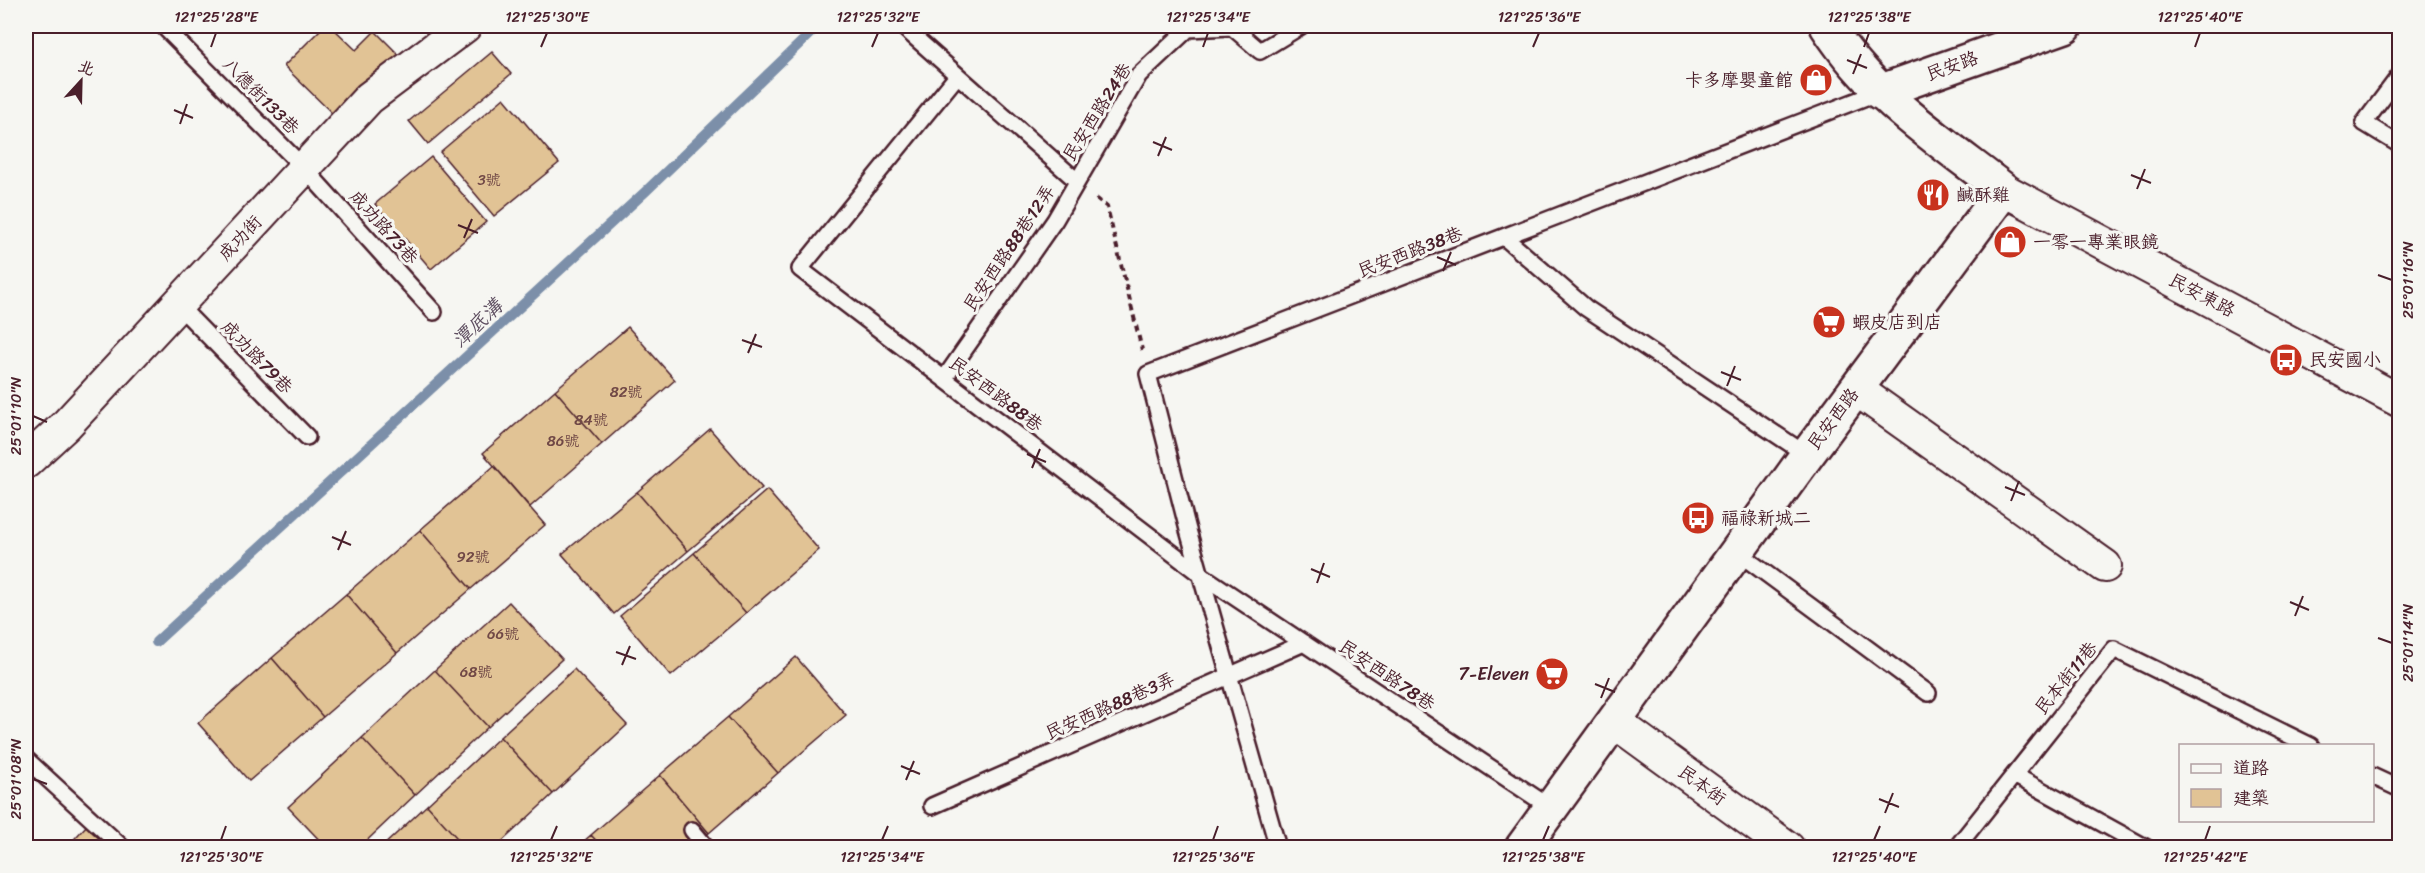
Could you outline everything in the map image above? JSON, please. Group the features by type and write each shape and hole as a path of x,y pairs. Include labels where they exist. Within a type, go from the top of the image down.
{"street":[{"name":"成功街","path":"26,462 67,424 369,98 465,26"},
{"path":"1827,26 1838,44 1879,92 2004,190"},
{"name":"民安路","path":"1879,92 2022,33 2066,26"},
{"name":"民安西路","path":"1522,848 1807,455 2004,190"},
{"name":"民安東路","path":"2004,190 2400,401"},
{"path":"1856,389 2105,566"},
{"name":"民本街","path":"1615,722 1788,848"}],"lane":[{"name":"八德街133巷","path":"163,26 305,169"},
{"path":"902,26 957,76"},
{"name":"民安西路24巷","path":"1077,181 1139,75 1188,29 1232,27 1260,51 1301,26"},
{"path":"2400,75 2364,123 2400,145"},
{"name":"民安西路88巷12弄","path":"944,379 1054,220 1077,181 957,76"},
{"name":"民安西路88巷","path":"957,76 800,269 1200,574"},
{"name":"民安西路38巷","path":"1148,374 1879,92"},
{"name":"成功路73巷","path":"305,169 434,312"},
{"path":"1504,237 1586,308 1807,455"},
{"name":"成功路79巷","path":"178,305 308,437"},
{"path":"1148,374 1200,574 1278,848"},
{"path":"1737,552 1928,693"},
{"name":"民安西路78巷","path":"1200,574 1551,808"},
{"name":"民安西路88巷3弄","path":"932,806 1304,643"},
{"name":"民本街11巷","path":"1956,848 2114,649 2307,744"},
{"path":"26,759 123,848"},
{"path":"2014,775 2147,848"},
{"path":"2374,776 2400,789"},
{"path":"692,830 707,848"}],"path":[{"path":"1077,181 1107,207 1148,374"}],"building":[{"path":"324,26 331,26 356,50 375,31 404,60 342,123 284,66"},
{"path":"492,52 511,74 428,144 409,121"},
{"path":"504,98 559,163 494,216 440,152"},
{"path":"431,157 486,222 431,269 375,204"},
{"path":"628,327 675,380 602,444 555,390"},
{"path":"555,390 602,444 530,507 483,453"},
{"path":"710,429 762,488 688,551 637,492"},
{"path":"494,466 545,525 471,589 420,530"},
{"path":"767,490 819,550 746,613 694,553"},
{"path":"637,492 688,551 614,614 562,554"},
{"path":"420,530 471,589 397,653 346,594"},
{"path":"694,553 746,613 671,676 620,616"},
{"path":"346,594 397,653 323,717 272,658"},
{"path":"509,602 562,659 488,727 435,670"},
{"path":"796,657 846,715 778,773 728,717"},
{"path":"272,658 323,717 249,781 198,723"},
{"path":"574,669 627,725 553,794 500,737"},
{"path":"435,670 488,727 415,795 362,738"},
{"path":"728,717 778,773 709,833 660,775"},
{"path":"500,737 553,794 495,848 466,848 427,805"},
{"path":"362,738 415,795 359,848 327,848 288,807"},
{"path":"660,775 709,833 692,848 603,848 591,835"},
{"path":"427,805 466,848 381,848"},
{"path":"87,825 112,848 66,848"},
{"path":"591,835 603,848 576,848"}],"waterway":[{"name":"潭底溝","path":"156,642 645,192 818,26"}],"place":[{"name":"卡多摩嬰童館","path":"1816,80"},
{"name":"鹹酥雞","path":"1933,195"},
{"name":"一零一專業眼鏡","path":"2010,242"},
{"name":"蝦皮店到店","path":"1829,322"},
{"name":"民安國小","path":"2286,360"},
{"name":"福祿新城二","path":"1698,518"},
{"name":"7-Eleven","path":"1552,674"}]}
